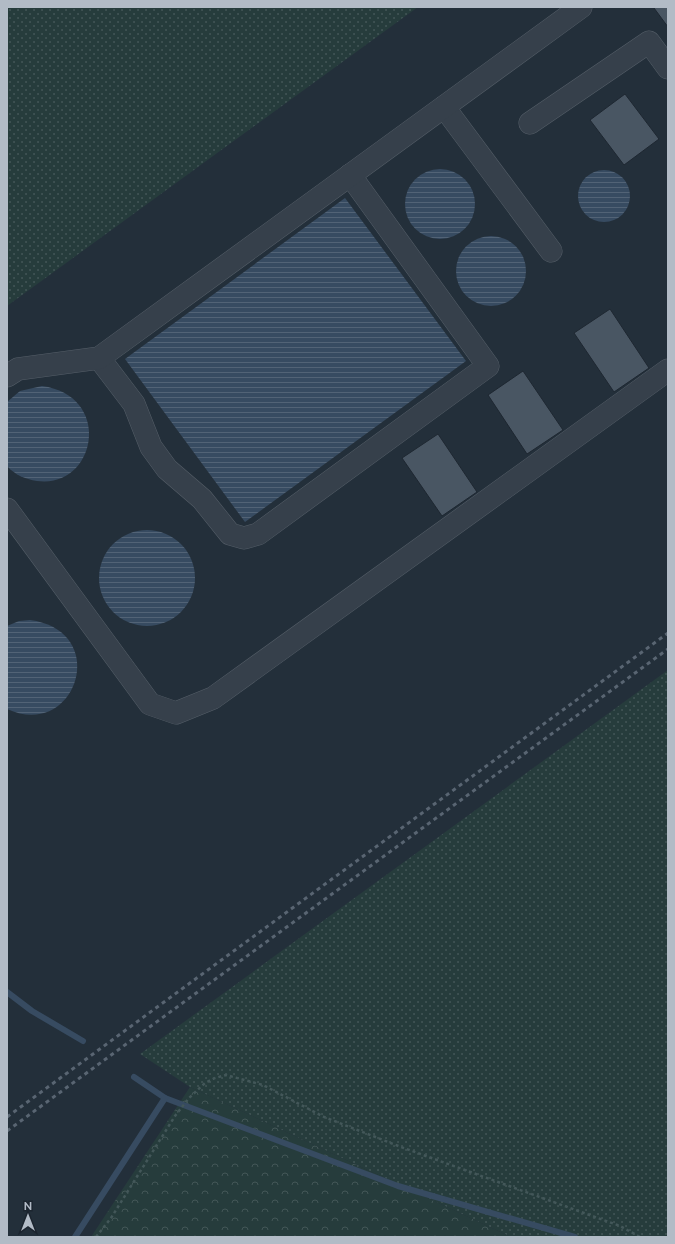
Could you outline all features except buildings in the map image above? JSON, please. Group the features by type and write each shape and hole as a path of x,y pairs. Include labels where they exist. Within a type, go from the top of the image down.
{"lane":[{"path":"7,376 18,369 99,358 581,7"},
{"path":"530,123 649,42 668,68"},
{"path":"444,107 551,251"},
{"path":"99,358 134,404 151,447 167,469 202,499 230,534 244,538 258,534 265,530 488,366 350,175"},
{"path":"7,509 150,704 176,713 213,698 668,370"}],"path":[{"path":"96,1237 111,1218 175,1116 189,1098 206,1083 215,1078 226,1075 263,1085 324,1117 620,1226 640,1237"}],"green space":[{"path":"7,7 418,7 7,306"},
{"path":"668,670 668,1237 511,1237 190,1087 140,1054"},
{"path":"190,1087 511,1237 91,1237"}],"water":[{"path":"440,169 453,172 465,179 472,191 475,204 472,217 465,229 453,236 440,239 427,236 415,229 408,217 405,204 408,191 415,179 427,172"},
{"path":"604,170 618,174 626,182 630,196 626,210 618,218 604,222 590,218 582,210 578,196 582,182 590,174"},
{"path":"345,198 466,361 245,522 125,359"},
{"path":"491,236 504,239 516,246 523,258 526,271 523,284 516,296 504,303 491,306 478,303 466,296 459,284 456,271 459,258 466,246 478,239"},
{"path":"42,386 65,393 80,406 88,423 89,440 83,457 73,471 57,480 37,481 28,479 13,472 7,466 7,402 20,391"},
{"path":"147,530 165,534 181,544 191,560 195,578 191,596 181,612 165,622 147,626 129,622 113,612 103,596 99,578 103,560 113,544 129,534"},
{"path":"30,620 55,628 71,643 77,661 75,681 66,698 51,710 31,715 7,709 7,626 19,621"}],"waterway":[{"path":"7,992 32,1011 83,1041"},
{"path":"134,1077 165,1098 398,1186 575,1237"},
{"path":"75,1237 165,1098"}],"railway":[{"path":"7,1117 668,633"},
{"path":"7,1131 668,649"}]}
